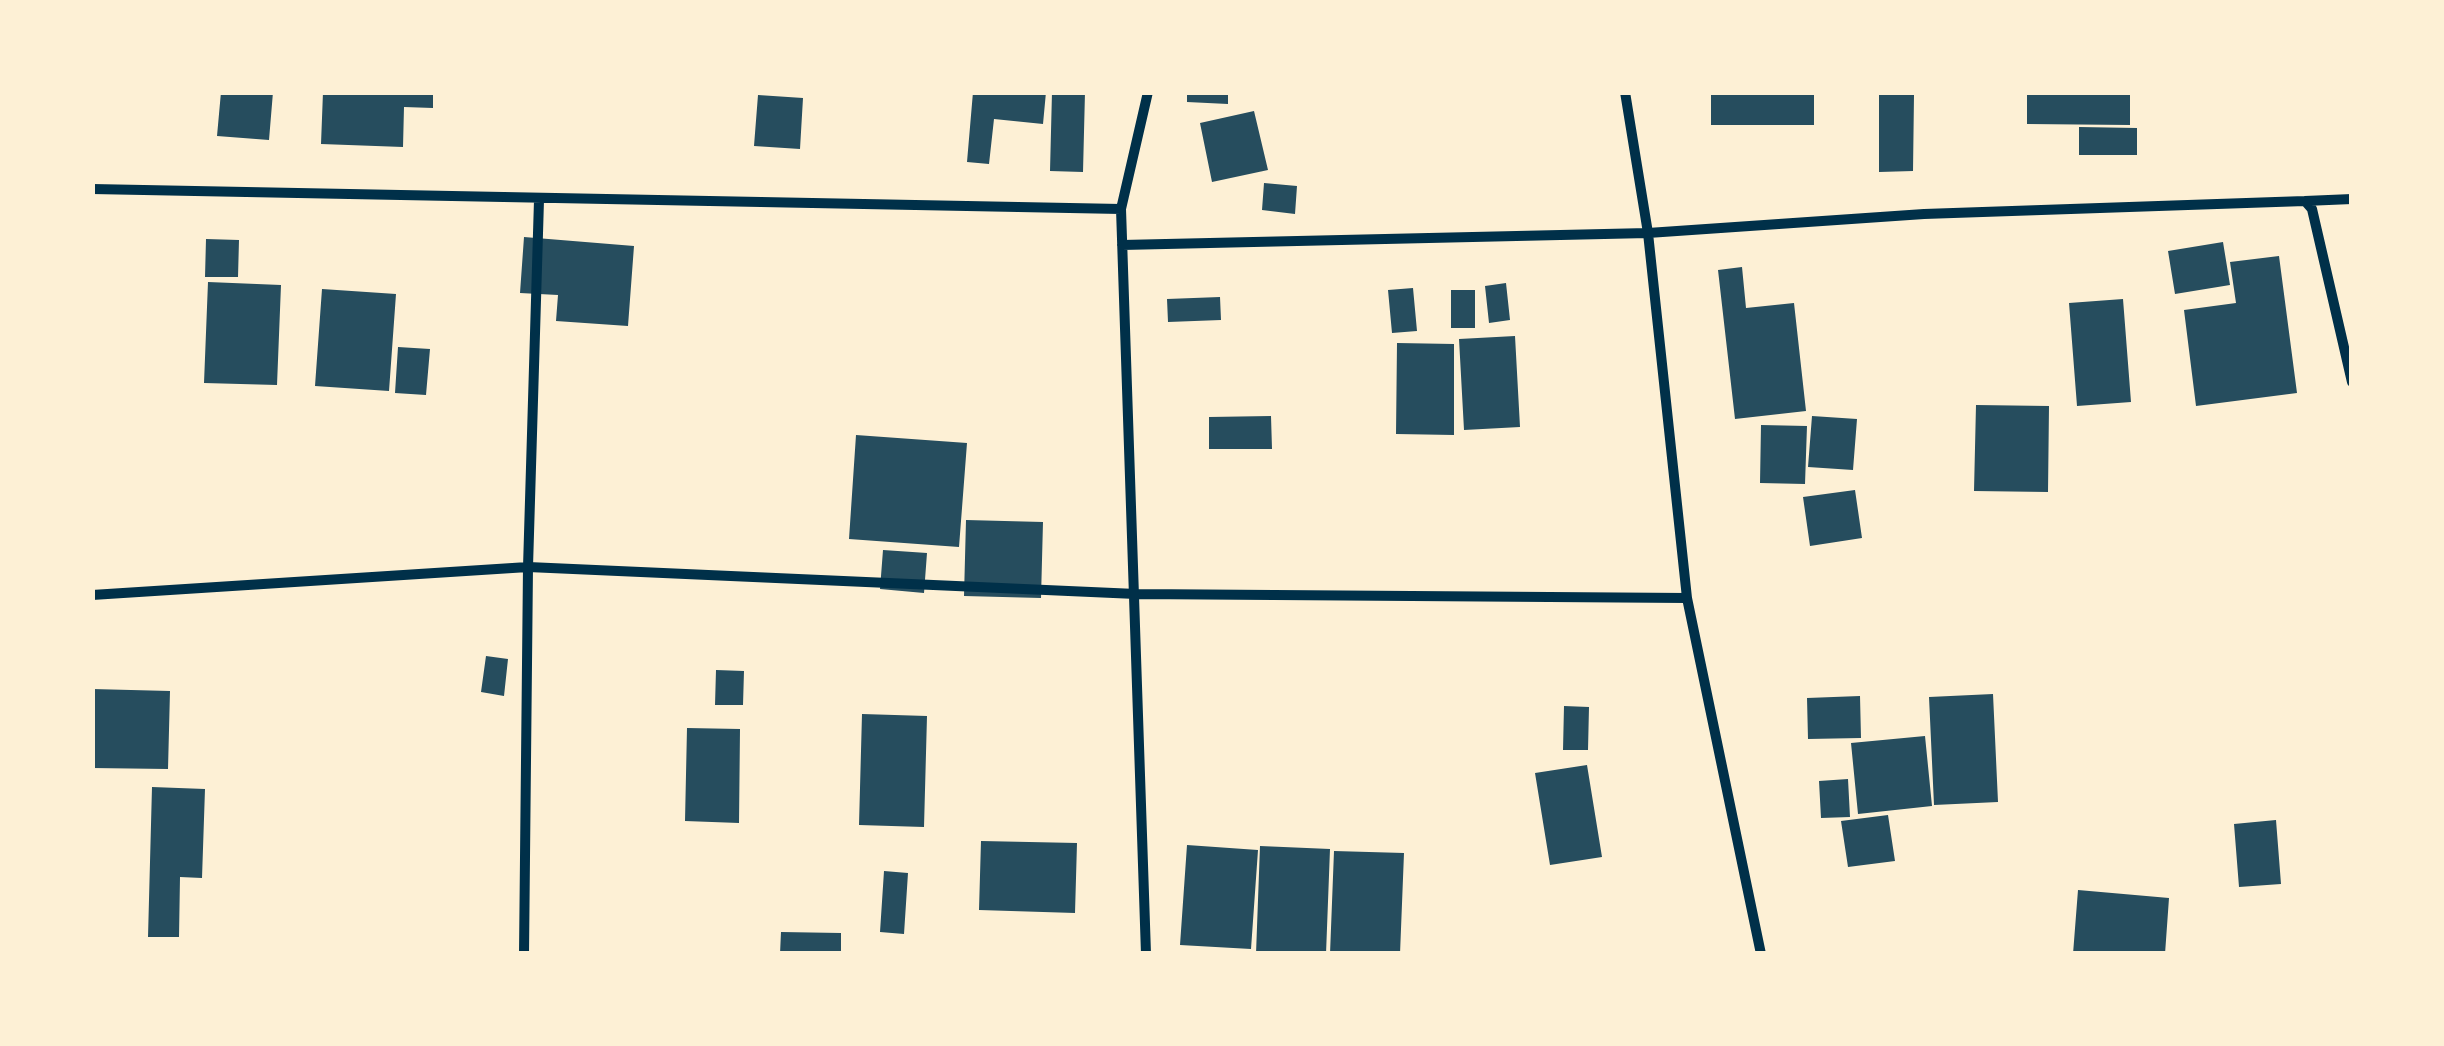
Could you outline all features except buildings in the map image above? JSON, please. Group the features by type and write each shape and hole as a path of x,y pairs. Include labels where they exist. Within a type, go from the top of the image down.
{"street":[{"path":"1146,954 1121,208 1148,92"},
{"path":"1626,92 1648,233 1687,598 1762,954"},
{"path":"92,188 539,200 1121,208"},
{"path":"1122,245 1648,233 1924,214 2352,199"},
{"path":"524,954 528,567 539,200"},
{"path":"2305,202 2312,209 2352,382"},
{"path":"92,595 528,567 1136,594 1687,598"}]}
